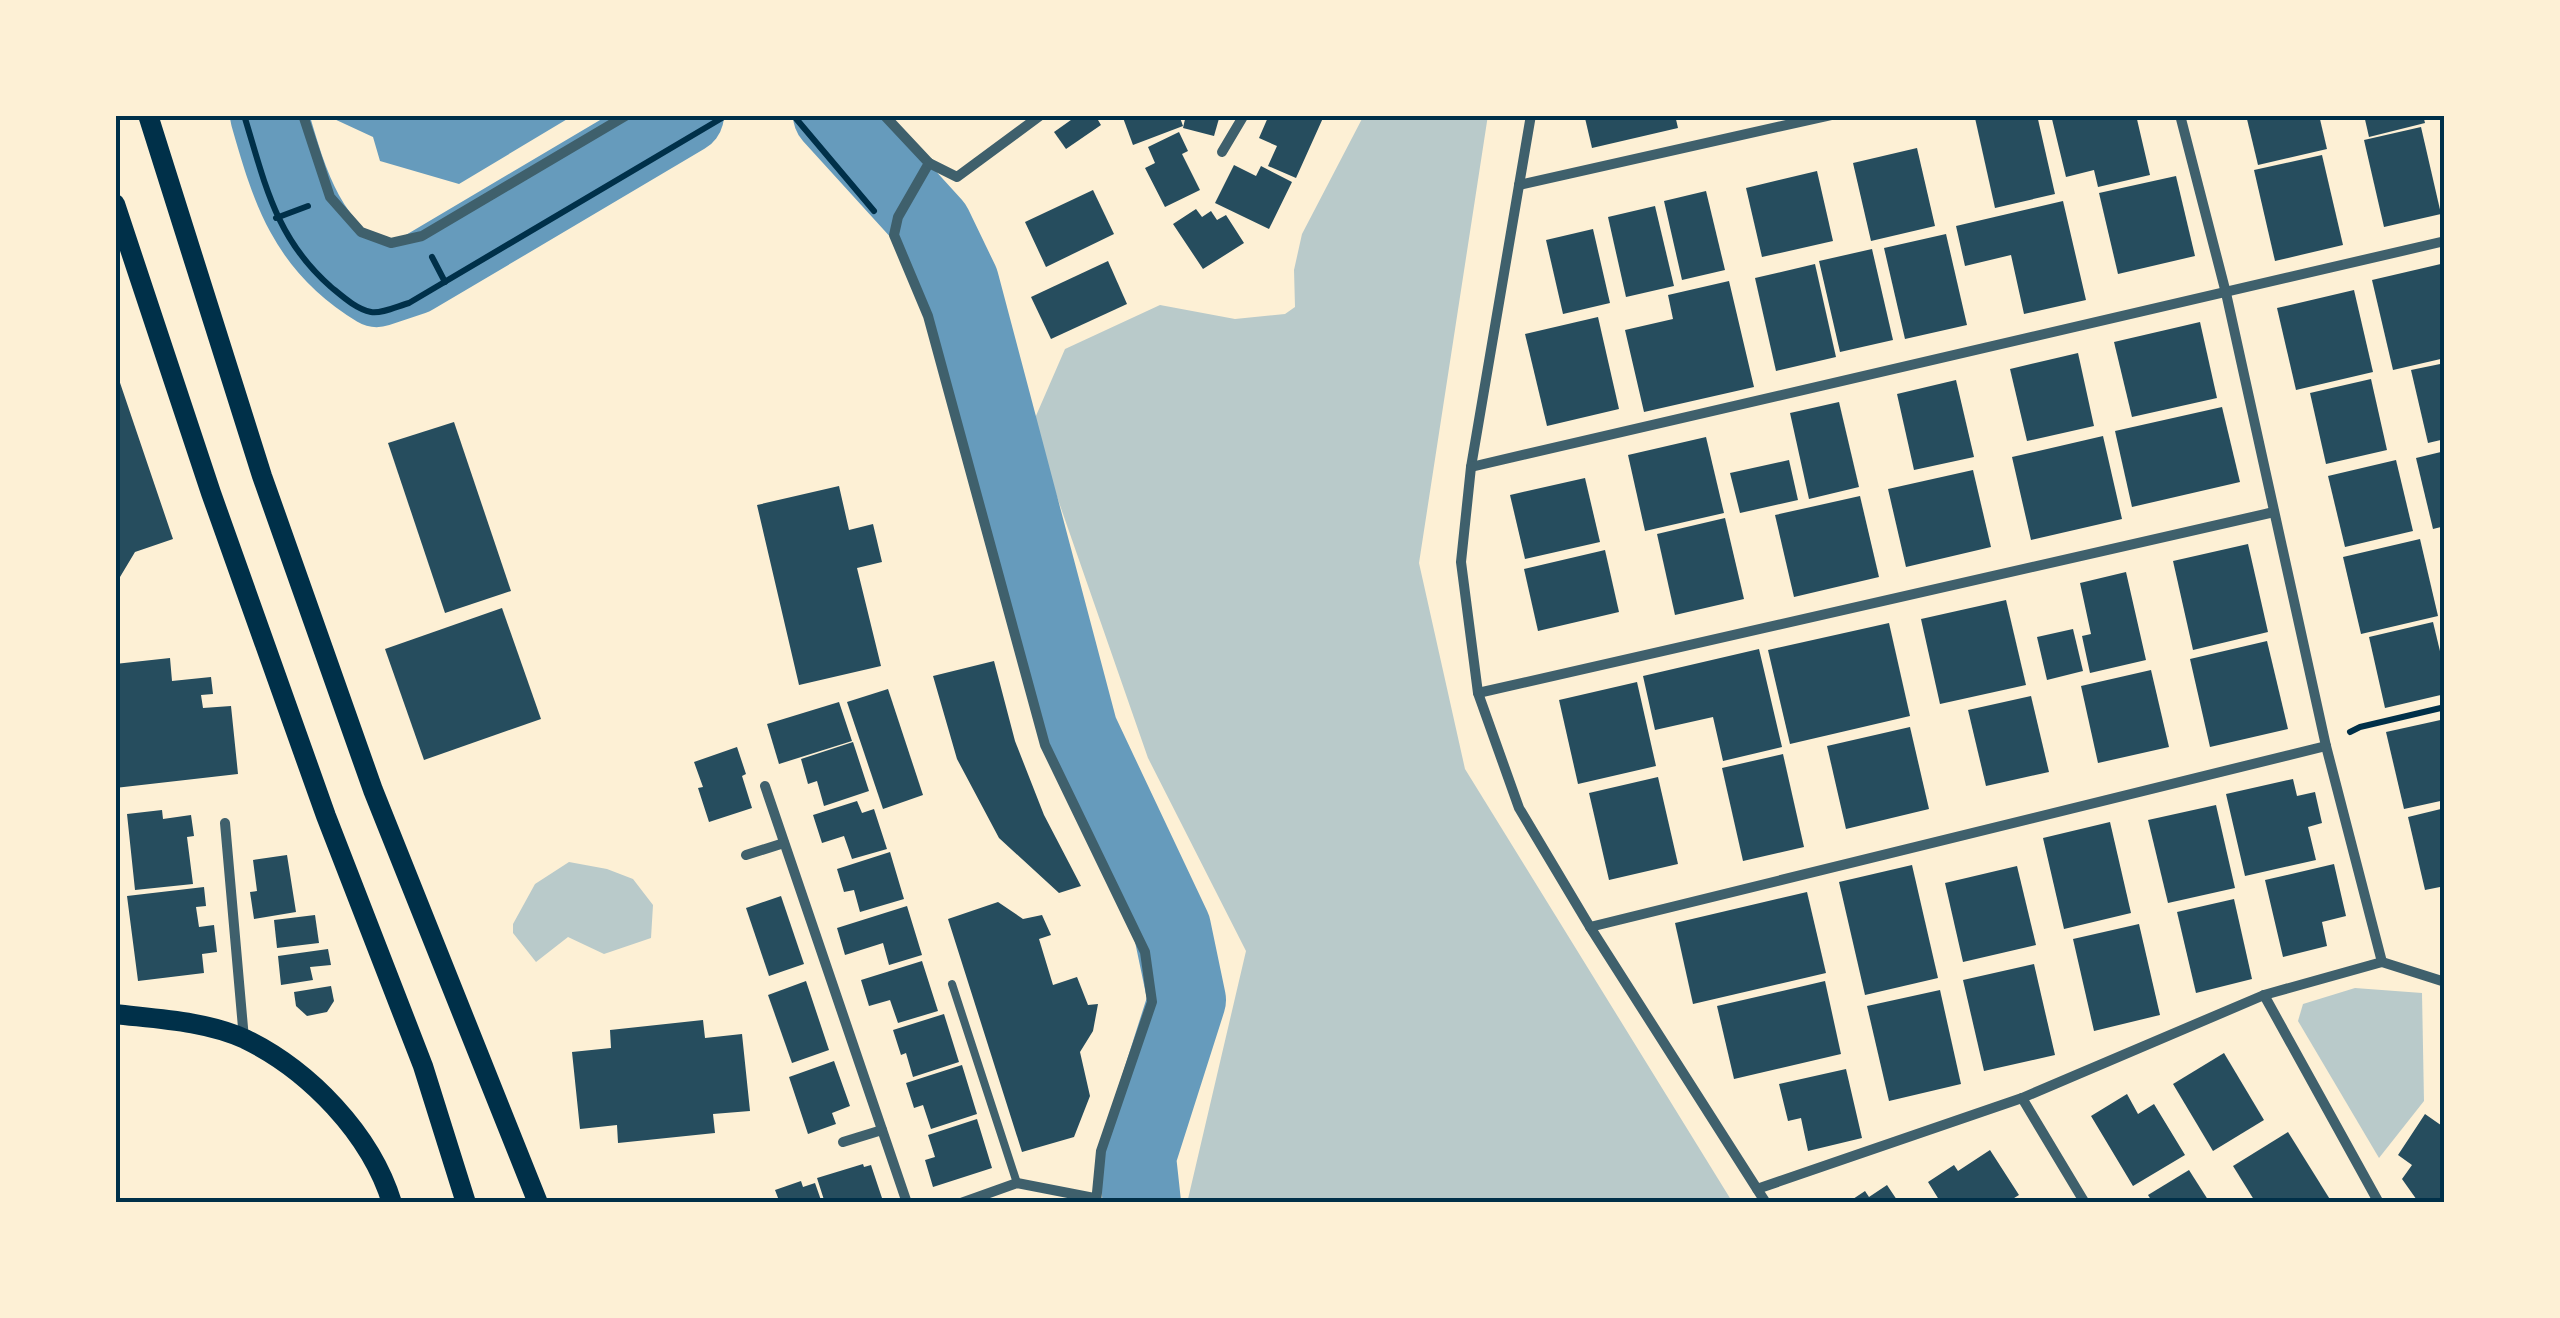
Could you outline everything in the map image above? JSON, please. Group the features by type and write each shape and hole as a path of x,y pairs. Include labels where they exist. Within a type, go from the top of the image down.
{"main road":[{"path":"148,115 262,476 373,790 538,1203"},
{"path":"115,204 217,512 326,816 422,1066 466,1203"},
{"path":"115,1014 190,1023 244,1039 301,1075 351,1123 392,1203"}],"street":[{"path":"303,115 330,198 361,232 390,243 422,236 627,115"},
{"path":"884,115 926,168 957,178 1041,115"},
{"path":"1222,152 1244,115"},
{"path":"1530,115 1471,467 1461,562 1478,693 1519,808 1766,1203"},
{"path":"1519,185 1832,115"},
{"path":"2180,115 2226,292 2326,746 2382,962"},
{"path":"926,168 898,216 894,235 928,316 1044,745 1146,952 1152,1002 1101,1151 1095,1201 1017,1183 961,1203"},
{"path":"1471,467 2445,241"},
{"path":"1478,693 2274,512"},
{"path":"1590,927 2326,746"},
{"path":"765,786 907,1203"},
{"path":"225,823 244,1039"},
{"path":"746,855 784,843"},
{"path":"1757,1189 2022,1098 2264,995 2382,962 2445,982"},
{"path":"2264,995 2380,1203"},
{"path":"2022,1098 2085,1203"},
{"path":"842,1142 882,1130"}],"lane":[{"path":"952,984 1017,1183"}],"path":[{"path":"794,115 894,235"},
{"path":"2326,746 2360,727 2445,707"}],"shaded area":[{"path":"1364,115 1488,115 1419,563 1465,769 1733,1203 1191,1203 1188,1199 1246,951 1148,758 1032,425 1065,349 1160,305 1235,319 1285,314 1295,307 1294,270 1302,234"},
{"path":"569,862 633,879 653,905 651,938 604,954 568,937 536,962 513,933 513,924 535,884"},
{"path":"2355,988 2422,993 2424,1101 2379,1158 2298,1021 2303,1004"}],"water":[{"path":"331,115 574,115 459,184 380,161 373,137"}],"building":[{"path":"1078,115 1095,115 1101,125 1066,149 1054,132"},
{"path":"1122,115 1179,115 1183,126 1133,145"},
{"path":"1186,115 1220,115 1214,136 1183,128"},
{"path":"1269,115 1323,118 1296,178 1268,166 1277,146 1259,138"},
{"path":"1675,115 1678,128 1592,148 1585,118"},
{"path":"2037,115 2055,194 1995,208 1975,118"},
{"path":"2051,115 2136,115 2150,175 2098,187 2094,170 2066,177"},
{"path":"2246,115 2319,115 2327,149 2258,165"},
{"path":"2364,115 2423,115 2425,123 2369,137"},
{"path":"2421,127 2441,214 2384,227 2364,140"},
{"path":"1179,132 1188,151 1182,154 1200,190 1165,207 1145,168 1155,163 1148,147"},
{"path":"1917,148 1935,226 1871,241 1853,163"},
{"path":"2322,155 2343,245 2275,261 2254,170"},
{"path":"1234,165 1256,176 1261,166 1292,182 1269,229 1215,203"},
{"path":"1817,171 1833,241 1762,257 1746,188"},
{"path":"2176,176 2195,256 2118,274 2099,193"},
{"path":"1093,190 1114,234 1046,267 1025,222"},
{"path":"1706,191 1725,270 1682,280 1664,201"},
{"path":"2063,201 2086,300 2024,314 2011,255 1965,266 1956,226"},
{"path":"1655,206 1674,286 1626,297 1608,217"},
{"path":"1196,209 1202,217 1211,211 1217,220 1226,215 1244,243 1203,269 1173,224"},
{"path":"1593,229 1610,303 1563,314 1546,240"},
{"path":"1946,234 1967,325 1905,339 1884,248"},
{"path":"1872,249 1893,340 1840,352 1819,261"},
{"path":"1108,261 1127,304 1051,339 1031,297"},
{"path":"2445,263 2445,358 2393,370 2372,280"},
{"path":"1815,264 1836,357 1776,371 1755,278"},
{"path":"1729,281 1754,387 1644,412 1625,330 1673,319 1668,295"},
{"path":"2354,290 2373,372 2296,390 2277,308"},
{"path":"1598,317 1619,409 1547,426 1525,334"},
{"path":"2200,322 2217,398 2132,417 2114,342"},
{"path":"2078,353 2094,426 2027,441 2010,369"},
{"path":"2445,363 2445,439 2428,443 2411,370"},
{"path":"115,368 173,539 135,552 115,579"},
{"path":"2371,379 2387,450 2326,464 2310,393"},
{"path":"1956,380 1974,457 1914,470 1897,394"},
{"path":"1839,402 1859,487 1809,499 1790,413"},
{"path":"2222,407 2240,482 2132,507 2115,431"},
{"path":"454,422 511,591 445,613 388,443"},
{"path":"2103,436 2122,519 2031,540 2012,457"},
{"path":"1706,437 1724,513 1645,531 1628,455"},
{"path":"2445,451 2445,526 2433,529 2416,458"},
{"path":"1789,460 1798,500 1740,513 1730,473"},
{"path":"2396,460 2413,531 2345,547 2328,476"},
{"path":"1973,470 1991,547 1906,567 1888,489"},
{"path":"1585,478 1600,542 1525,559 1510,495"},
{"path":"839,486 849,530 873,524 882,562 857,568 881,666 799,685 757,505"},
{"path":"1860,496 1879,577 1794,597 1775,515"},
{"path":"1725,518 1744,599 1675,615 1657,534"},
{"path":"2420,539 2438,616 2361,634 2343,557"},
{"path":"2248,544 2268,632 2193,650 2173,561"},
{"path":"1605,550 1619,612 1538,631 1524,569"},
{"path":"2126,572 2146,660 2090,673 2082,636 2091,634 2080,583"},
{"path":"2006,600 2026,685 1940,704 1921,619"},
{"path":"502,608 541,719 424,760 385,649"},
{"path":"2433,622 2445,672 2445,694 2385,708 2369,637"},
{"path":"1889,623 1910,716 1790,744 1768,650"},
{"path":"2073,629 2083,671 2047,680 2037,637"},
{"path":"2267,641 2288,729 2210,747 2190,659"},
{"path":"1759,649 1782,747 1723,761 1713,717 1655,730 1643,676"},
{"path":"170,658 172,681 211,677 213,694 201,695 203,708 231,706 238,774 115,788 115,664"},
{"path":"994,661 1015,741 1044,815 1081,886 1059,893 999,838 957,759 933,676"},
{"path":"2151,670 2169,747 2098,763 2081,686"},
{"path":"1637,682 1656,766 1578,784 1559,700"},
{"path":"888,689 923,795 883,809 847,702"},
{"path":"2031,696 2049,772 1986,786 1968,710"},
{"path":"839,702 852,741 779,764 767,724"},
{"path":"2445,719 2445,800 2404,809 2386,732"},
{"path":"1910,727 1929,809 1846,829 1827,746"},
{"path":"853,742 869,791 824,806 817,781 808,784 801,759"},
{"path":"737,747 752,808 709,822 694,762"},
{"path":"1783,754 1804,847 1743,861 1722,768"},
{"path":"1658,777 1678,864 1609,880 1589,793"},
{"path":"2293,779 2297,796 2315,792 2322,823 2308,827 2316,860 2245,876 2226,794"},
{"path":"857,801 862,813 874,809 887,849 852,859 844,836 822,843 813,815"},
{"path":"2216,805 2235,888 2168,903 2148,820"},
{"path":"2445,808 2445,886 2425,890 2408,817"},
{"path":"162,810 163,819 191,815 194,836 187,837 193,884 135,890 127,814"},
{"path":"2110,822 2131,913 2064,929 2043,838"},
{"path":"890,852 904,899 860,912 854,890 844,892 837,869"},
{"path":"287,855 296,912 254,919 250,892 257,891 253,860"},
{"path":"2334,864 2346,916 2322,922 2327,946 2283,957 2265,880"},
{"path":"1912,865 1938,978 1865,995 1839,882"},
{"path":"2017,866 2036,945 1963,962 1945,883"},
{"path":"204,887 206,906 196,907 199,927 214,925 217,952 202,954 204,973 138,981 127,896"},
{"path":"1807,892 1826,973 1693,1004 1675,923"},
{"path":"781,896 804,964 769,976 746,908"},
{"path":"2234,899 2252,979 2196,993 2177,912"},
{"path":"998,902 1023,919 1042,915 1051,935 1039,939 1053,985 1077,977 1088,1005 1098,1004 1093,1031 1080,1052 1090,1096 1074,1137 1022,1152 948,919"},
{"path":"907,906 922,955 889,965 883,943 845,955 837,928"},
{"path":"315,915 319,943 277,948 274,920"},
{"path":"2139,924 2160,1015 2094,1031 2073,939"},
{"path":"328,949 331,965 310,967 313,980 281,985 278,956"},
{"path":"922,961 938,1011 898,1023 890,1000 869,1006 861,980"},
{"path":"2034,964 2055,1055 1984,1071 1963,980"},
{"path":"806,981 829,1050 792,1063 768,995"},
{"path":"1825,981 1841,1054 1734,1079 1717,1006"},
{"path":"331,986 334,1001 327,1012 307,1016 296,1006 294,992"},
{"path":"1940,990 1961,1084 1889,1101 1867,1006"},
{"path":"944,1014 959,1062 913,1077 893,1030"},
{"path":"703,1020 705,1038 742,1034 750,1111 713,1114 715,1133 618,1143 617,1125 580,1129 572,1052 611,1048 610,1030"},
{"path":"2224,1053 2264,1120 2213,1151 2173,1084"},
{"path":"834,1061 850,1106 832,1113 836,1124 808,1134 789,1077"},
{"path":"962,1065 977,1114 931,1129 923,1105 914,1108 906,1083"},
{"path":"1846,1069 1862,1138 1808,1151 1801,1118 1788,1121 1779,1084"},
{"path":"2127,1094 2138,1114 2154,1104 2185,1155 2133,1186 2091,1116"},
{"path":"2425,1114 2445,1128 2445,1203 2419,1203 2402,1179 2412,1165 2398,1155"},
{"path":"977,1119 992,1168 933,1187 925,1160 935,1157 928,1135"},
{"path":"2288,1132 2331,1201 2256,1203 2233,1166"},
{"path":"1990,1150 2019,1195 2006,1203 1941,1203 1928,1182 1954,1165 1958,1171"},
{"path":"871,1165 882,1198 875,1203 825,1203 817,1178"},
{"path":"2189,1170 2210,1203 2153,1203 2148,1195"},
{"path":"801,1181 803,1187 815,1183 822,1203 780,1203 775,1190"},
{"path":"1887,1185 1899,1203 1847,1203 1865,1191 1869,1197"}],"waterway":[{"path":"269,115 305,214 334,254 377,288 413,276 685,115"},
{"path":"832,115 933,226 960,282 1079,731 1172,928 1187,1000 1137,1157 1142,1203"}]}
